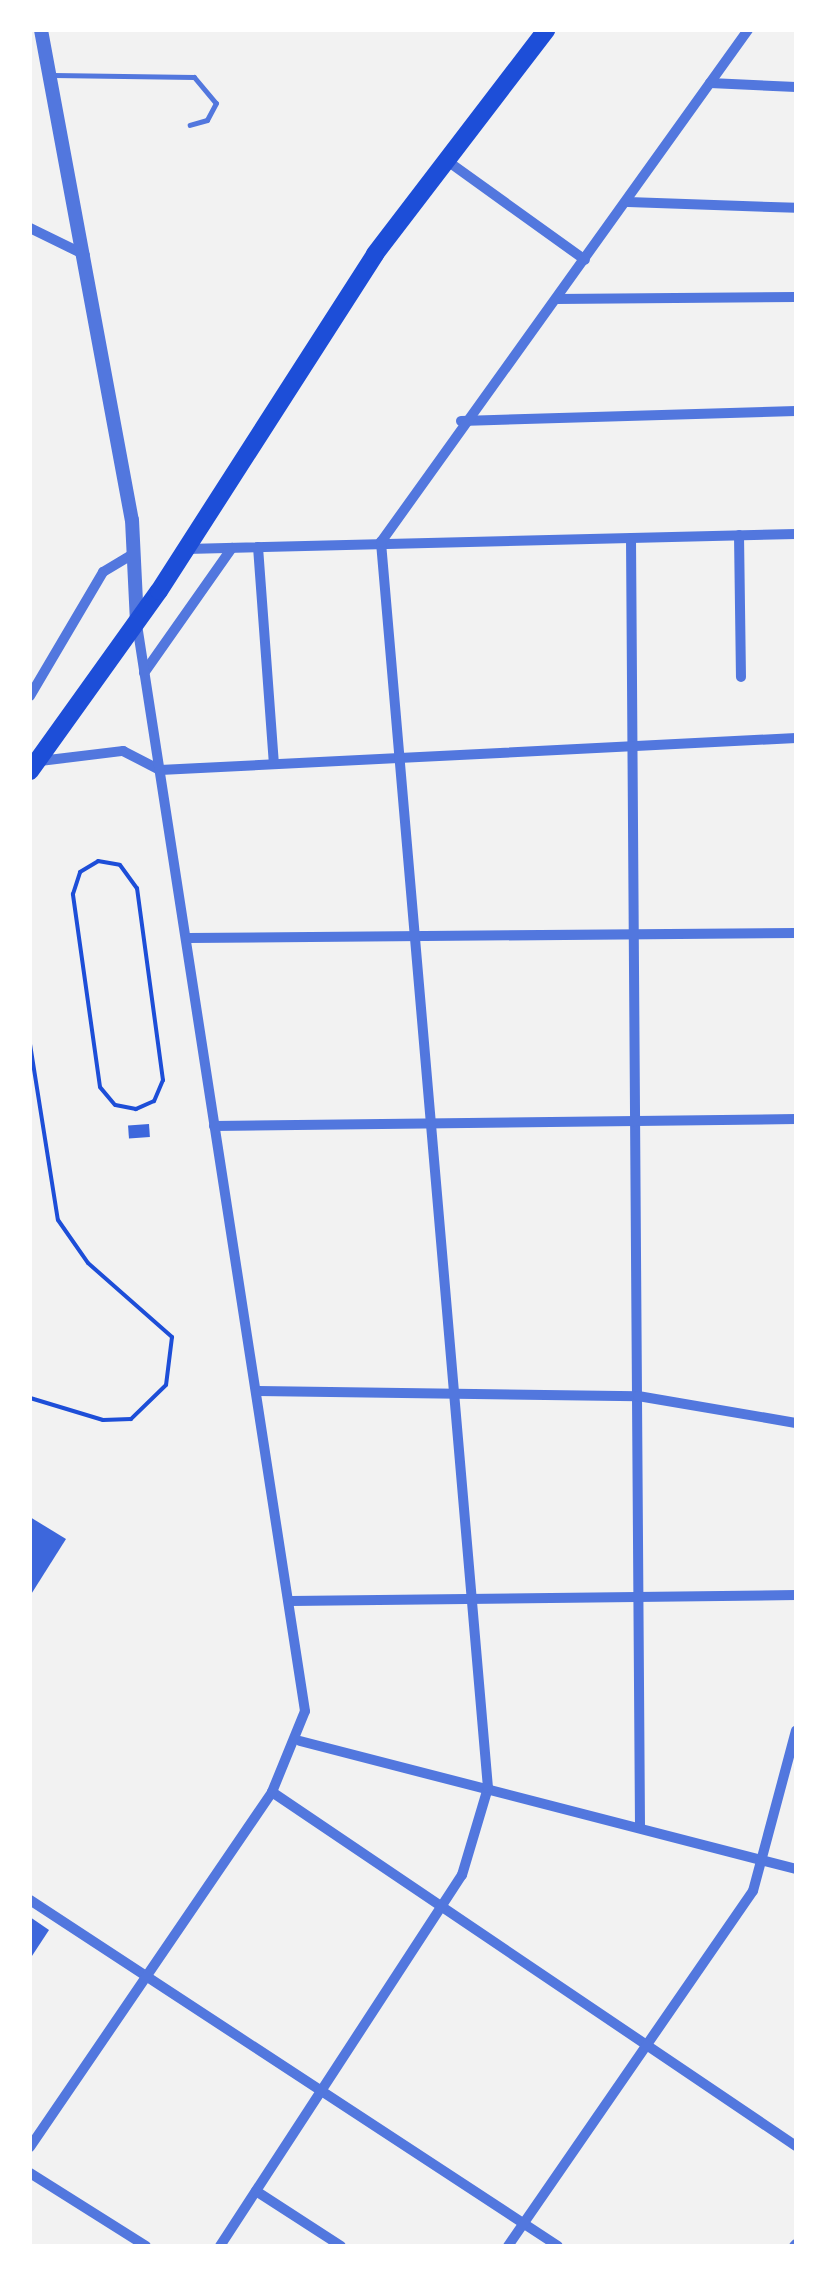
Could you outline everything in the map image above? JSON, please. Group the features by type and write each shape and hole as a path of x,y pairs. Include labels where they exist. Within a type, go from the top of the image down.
{"main road":[{"path":"33,766 137,623 446,160 546,30"}],"street":[{"path":"30,2147 143,1975 272,1792 300,1741 304,1689 144,674 137,623 135,553 86,256 40,30"},
{"path":"220,2246 444,1904 472,1855 488,1788 411,938 381,542 461,421 628,202 748,30"},
{"path":"710,83 796,87"},
{"path":"446,160 585,260"},
{"path":"628,202 796,208"},
{"path":"30,228 86,256"},
{"path":"556,299 796,297"},
{"path":"461,421 796,411"},
{"path":"186,549 796,534"},
{"path":"739,535 741,677"},
{"path":"631,538 638,934 640,1828"},
{"path":"258,547 274,763"},
{"path":"144,674 232,548"},
{"path":"30,696 103,572 135,553"},
{"path":"33,766 123,751 160,770 635,751 796,738"},
{"path":"188,938 796,933"},
{"path":"214,1126 796,1120"},
{"path":"258,1391 638,1396 796,1423"},
{"path":"291,1601 469,1595 796,1595"},
{"path":"508,2246 753,1891 796,1731"},
{"path":"300,1741 796,1869"},
{"path":"272,1792 444,1904 796,2146"},
{"path":"30,1900 558,2246"},
{"path":"30,2173 146,2246"},
{"path":"256,2191 341,2246"}],"lane":[{"path":"50,75 194,77 216,103 207,120 190,125"}],"path":[{"path":"98,861 120,865 136,884 163,1079 154,1101 136,1109 115,1106 100,1087 73,894 80,872 98,861"},
{"path":"30,1044 58,1220 88,1263 172,1337 166,1384 131,1418 104,1420 30,1398"}],"building":[{"path":"149,1124 150,1137 129,1138 128,1125"},
{"path":"30,1517 66,1539 30,1596"},
{"path":"30,1917 49,1930 30,1959"}]}
